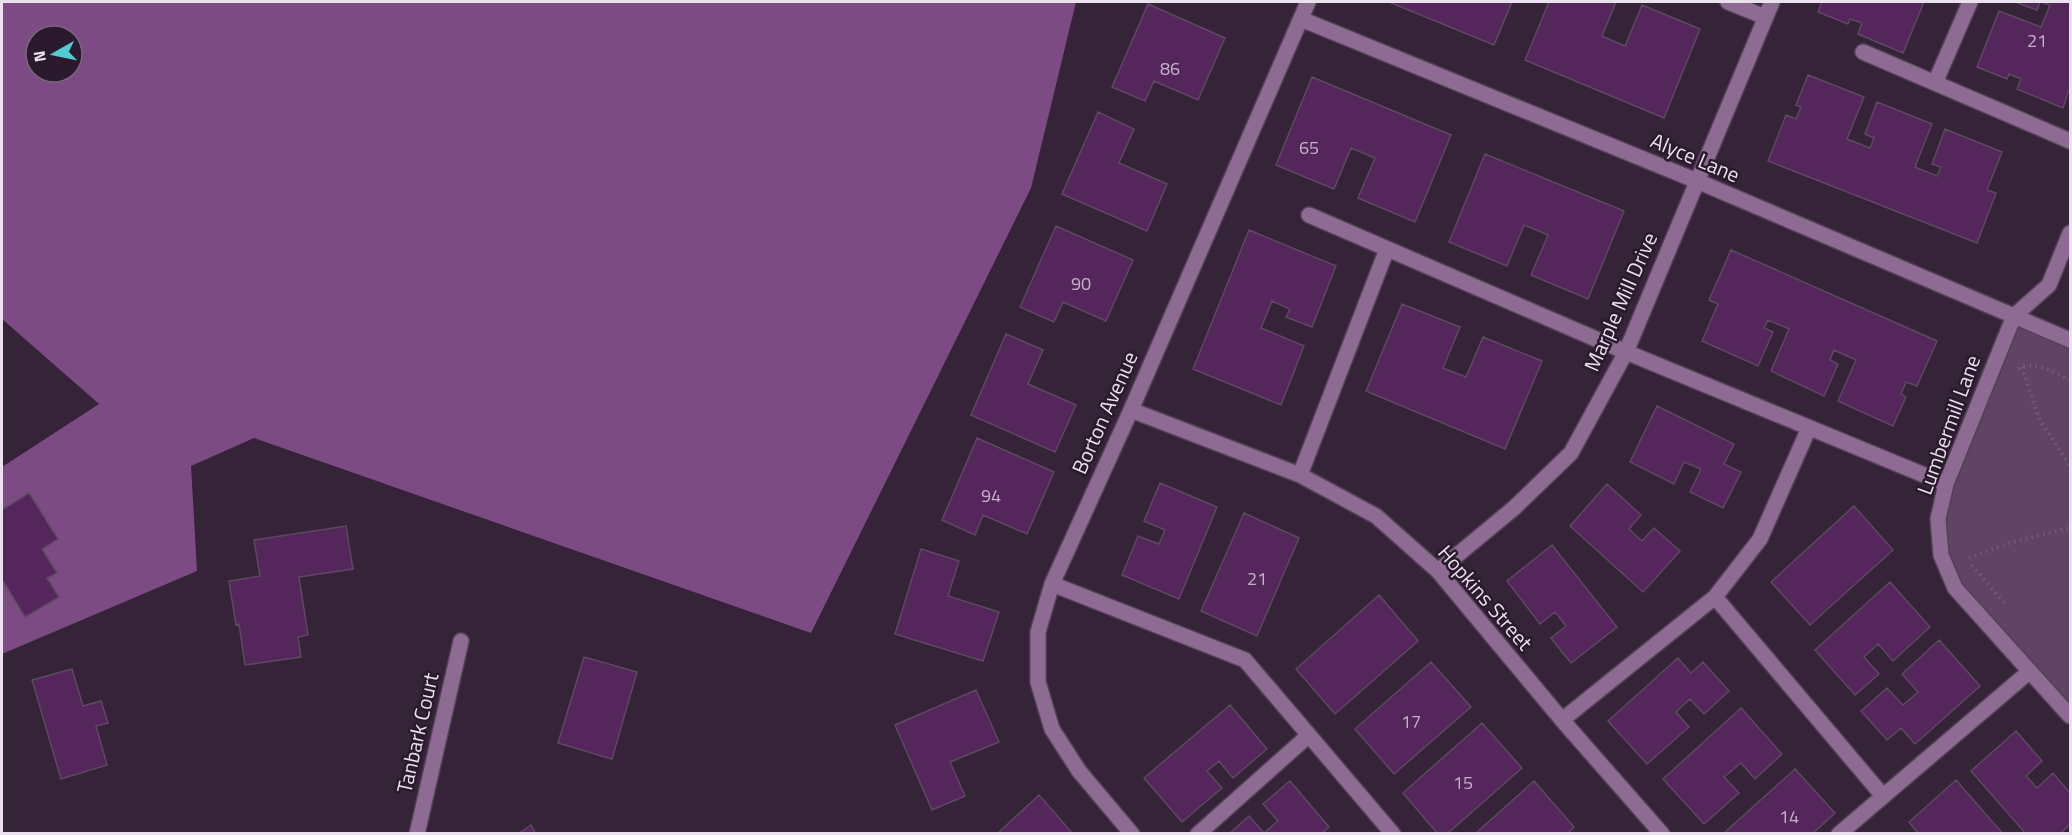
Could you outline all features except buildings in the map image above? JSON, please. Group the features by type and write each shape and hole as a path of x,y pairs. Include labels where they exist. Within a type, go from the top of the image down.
{"street":[{"name":"Borton Avenue","path":"1132,834 1079,771 1052,729 1038,681 1038,632 1052,584 1131,410 1308,2"},
{"path":"1728,2 1765,17"},
{"name":"Marple Mill Drive","path":"1438,571 1514,508 1571,453 1626,352 1772,2"},
{"path":"1935,83 1970,2"},
{"name":"Alyce Lane","path":"1301,19 1697,181 2070,340"},
{"path":"1863,52 2070,141"},
{"path":"1309,215 1626,352 1946,484"},
{"name":"Lumbermill Lane","path":"2070,233 2049,285 2013,316 1946,484 1938,519 1941,555 1955,588 2070,716"},
{"path":"1300,475 1387,249"},
{"name":"Hopkins Street","path":"1131,410 1300,475 1376,516 1438,571 1562,720 1662,834"},
{"path":"1562,720 1715,597 1760,539 1809,428"},
{"path":"1052,584 1245,660 1393,834"},
{"path":"1715,597 1882,796"},
{"name":"Tanbark Court","path":"417,834 461,641"},
{"path":"1839,834 2030,671"},
{"path":"1198,834 1309,735"}],"path":[{"path":"2020,357 2039,419 2070,466"},
{"path":"2015,371 2022,367 2037,365 2070,380"},
{"path":"1969,558 2013,542 2070,528"},
{"path":"1966,549 1971,563 2007,607"}],"shaded area":[{"path":"2,2 1076,2 1031,188 811,633 254,438 191,466 197,571 2,654 2,467 99,404 2,319"},
{"path":"2014,316 2070,340 2070,716 1955,588 1941,555 1946,484"}]}
